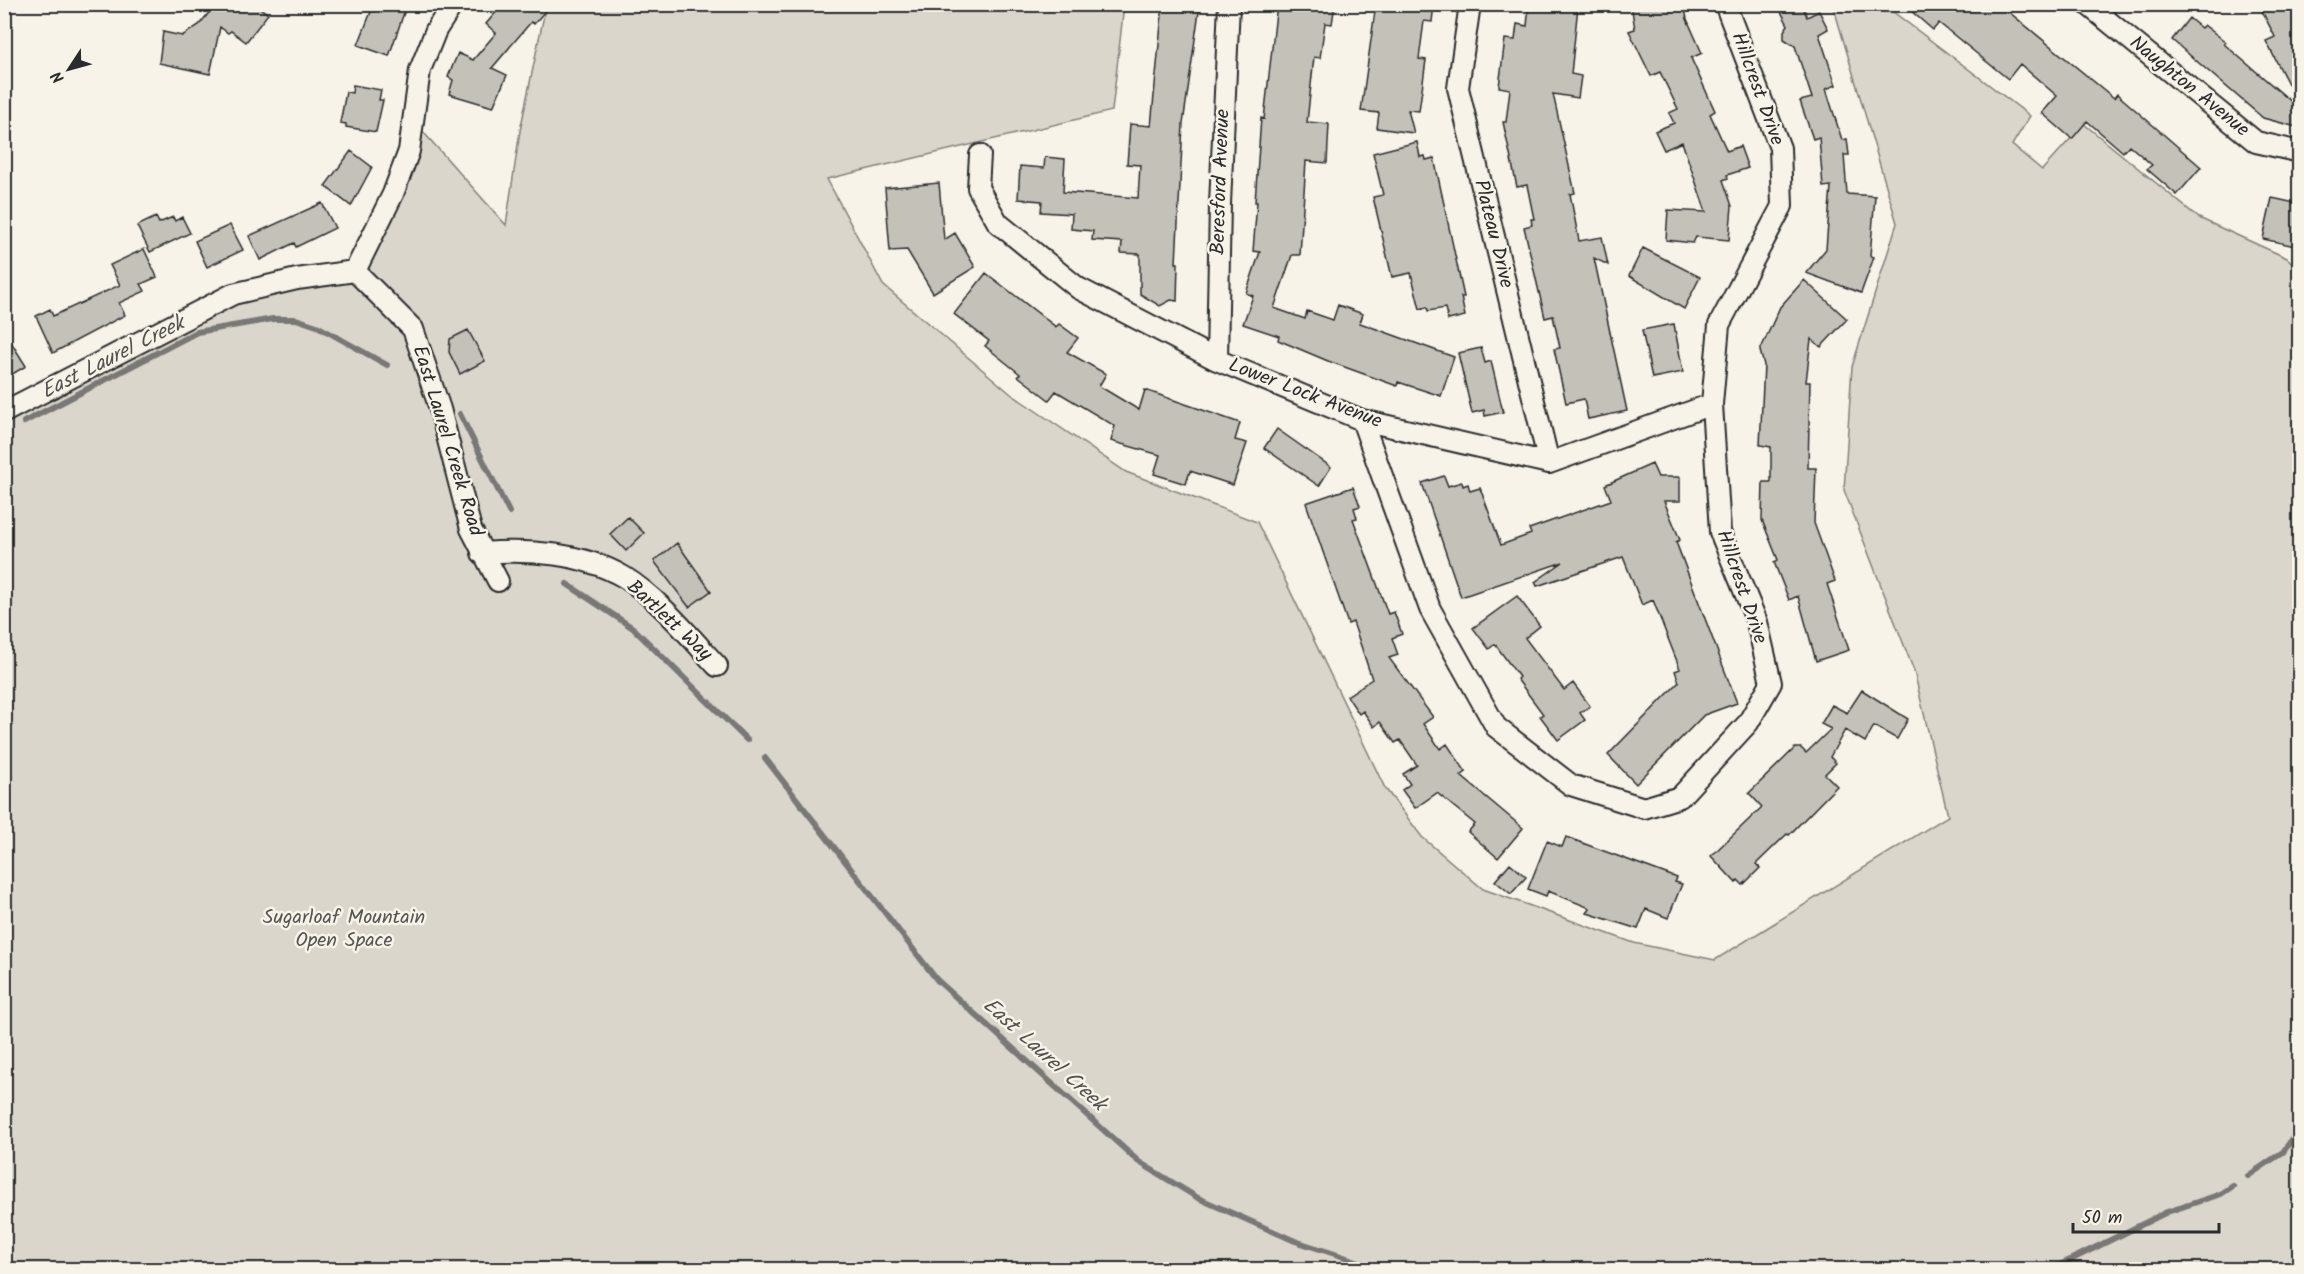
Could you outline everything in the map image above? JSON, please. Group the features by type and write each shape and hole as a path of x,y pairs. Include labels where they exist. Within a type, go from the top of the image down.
{"street":[{"path":"4,412 233,294 297,279 356,271 393,194 409,151 420,70 436,30 453,4"},
{"name":"Beresford Avenue","path":"1216,360 1228,4"},
{"name":"Plateau Drive","path":"1470,4 1458,88 1549,463"},
{"name":"Hillcrest Drive","path":"1362,420 1430,609 1496,727 1570,784 1644,807 1680,797 1748,723 1771,683 1757,622 1720,532 1712,404 1719,325 1782,206 1780,148 1725,4"},
{"name":"Naughton Avenue","path":"2087,4 2256,142 2300,152"},
{"name":"Lower Lock Avenue","path":"980,155 978,188 998,224 1078,288 1216,360 1362,420 1549,463"},
{"name":"East Laurel Creek Road","path":"356,271 413,328 440,408 471,529 498,581"},
{"path":"1549,463 1712,404"},
{"name":"Bartlett Way","path":"482,553 514,550 580,560 604,567 626,579 653,601 717,666"}],"green space":[{"name":"Sugarloaf Mountain Open Space","path":"546,5 1124,5 1112,111 827,179 883,285 1011,394 1126,472 1257,522 1385,788 1422,837 1483,889 1634,943 1715,960 1948,816 1914,671 1844,490 1852,367 1897,223 1833,5 1884,5 2030,116 2012,145 2042,170 2084,124 2199,218 2287,258 2299,269 2299,1269 5,1270 5,425 231,288 350,263 389,186 409,116 506,225 520,131"}],"building":[{"path":"216,4 255,4 268,14 246,42 231,31 228,33 220,27 210,74 159,63 163,32 182,36 199,25"},
{"path":"374,4 407,4 389,56 358,45"},
{"path":"503,4 551,4 534,24 531,22 492,68 507,75 493,107 449,94 453,80 448,77 458,53 473,60 496,33 486,24"},
{"path":"1163,4 1200,4 1183,124 1176,263 1178,263 1177,301 1171,300 1160,306 1140,294 1140,254 1121,253 1122,242 1092,240 1093,231 1071,229 1072,214 1041,212 1042,201 1018,199 1020,166 1044,168 1045,157 1065,159 1063,192 1138,198 1140,165 1127,164 1130,124 1151,126"},
{"path":"1277,4 1335,4 1332,24 1325,23 1320,58 1314,57 1307,122 1329,124 1327,163 1306,161 1300,255 1292,255 1274,308 1305,319 1307,311 1333,320 1338,305 1363,314 1360,323 1454,357 1441,396 1398,382 1397,386 1328,361 1278,340 1279,336 1243,324 1253,296 1246,293 1260,252 1253,251 1257,202 1255,202 1261,118 1264,119"},
{"path":"1376,4 1434,4 1432,22 1424,21 1419,59 1426,60 1419,111 1408,110 1414,133 1377,128 1379,113 1361,111"},
{"path":"1529,4 1578,6 1571,74 1581,76 1578,98 1553,94 1575,193 1570,194 1579,241 1602,237 1608,265 1594,258 1627,411 1588,419 1584,399 1566,403 1554,349 1560,348 1553,316 1545,318 1524,227 1532,225 1531,219 1534,219 1527,185 1517,187 1503,122 1506,122 1510,89 1499,87 1505,39 1515,40 1517,24 1527,26"},
{"path":"1631,4 1684,4 1687,19 1702,53 1691,58 1715,111 1710,114 1727,151 1740,146 1748,168 1727,175 1728,178 1723,180 1732,206 1729,240 1696,237 1693,243 1666,240 1668,210 1706,212 1682,142 1664,150 1655,131 1674,123 1669,113 1678,109 1660,72 1651,76 1629,31 1635,29"},
{"path":"1777,4 1802,4 1807,17 1819,11 1828,29 1819,34 1836,85 1826,89 1842,140 1847,139 1849,155 1844,155 1847,194 1875,196 1870,256 1874,257 1861,293 1806,273 1826,249 1831,186 1823,187 1819,137 1813,139 1800,101 1812,98 1795,46 1784,39 1784,31 1788,25"},
{"path":"1903,4 1999,4 2114,98 2117,94 2201,167 2177,195 2147,169 2152,165 2129,145 2123,152 2087,121 2072,139 2042,113 2057,96 2020,64 2008,79 1939,23 1933,30"},
{"path":"2274,4 2300,4 2300,107 2266,41 2275,37 2262,11"},
{"path":"2189,18 2201,28 2204,25 2226,42 2224,44 2300,109 2300,128 2263,118 2172,40"},
{"path":"353,85 381,90 379,100 383,100 376,132 346,127 346,124 340,123 346,92 352,93"},
{"path":"1417,142 1420,157 1425,156 1426,160 1434,158 1464,297 1461,297 1465,316 1448,320 1445,308 1428,311 1427,307 1420,309 1411,273 1392,277 1373,197 1383,195 1373,153"},
{"path":"351,151 372,167 351,206 325,186"},
{"path":"939,183 944,240 955,233 975,267 933,293 907,250 890,251 885,188"},
{"path":"2272,198 2300,204 2300,247 2263,239"},
{"path":"322,203 335,228 296,247 294,243 260,260 249,236"},
{"path":"156,217 159,223 173,217 175,221 182,217 190,233 150,252 137,226"},
{"path":"230,225 243,250 207,267 195,241"},
{"path":"1643,248 1700,277 1684,309 1629,276"},
{"path":"144,249 157,277 141,284 145,291 119,303 125,315 53,353 36,316 50,309 53,316 120,285 110,265"},
{"path":"986,273 1056,327 1059,324 1078,338 1067,352 1106,374 1099,386 1139,410 1145,390 1240,423 1235,440 1247,443 1233,485 1190,471 1186,484 1154,474 1160,455 1111,441 1115,426 1056,391 1049,400 1018,376 1020,374 985,346 989,341 954,314"},
{"path":"1804,280 1847,319 1821,347 1811,339 1806,382 1810,382 1808,468 1816,468 1814,523 1835,581 1827,584 1849,650 1816,661 1798,596 1789,600 1774,562 1778,560 1762,520 1763,482 1771,482 1771,447 1760,445 1764,365 1760,351 1780,307"},
{"path":"1674,324 1683,372 1652,378 1642,330"},
{"path":"468,330 485,361 460,374 449,352 450,339"},
{"path":"4,331 26,366 4,379"},
{"path":"1481,348 1485,363 1491,361 1503,412 1485,416 1484,410 1472,413 1458,353"},
{"path":"1277,429 1331,467 1319,486 1264,448"},
{"path":"1652,464 1658,477 1680,477 1680,501 1664,501 1680,540 1676,542 1737,703 1704,715 1636,784 1608,755 1679,682 1675,671 1680,669 1653,600 1642,605 1623,557 1537,586 1535,582 1563,562 1461,597 1422,483 1444,476 1448,486 1462,482 1463,486 1468,484 1470,491 1480,488 1501,545 1531,534 1529,529 1611,500 1605,485"},
{"path":"1353,487 1360,506 1354,508 1357,518 1353,519 1388,614 1394,612 1402,634 1392,638 1398,655 1389,658 1433,717 1423,724 1440,749 1447,744 1466,772 1461,776 1523,828 1498,858 1468,832 1475,824 1437,793 1415,808 1402,790 1410,784 1403,774 1417,765 1400,740 1395,743 1380,722 1374,727 1363,711 1359,714 1347,696 1372,679 1353,622 1348,624 1306,503"},
{"path":"628,517 644,533 626,551 610,534"},
{"path":"677,543 711,591 689,607 654,561"},
{"path":"1517,596 1540,626 1525,638 1564,690 1573,683 1590,706 1580,713 1585,720 1558,740 1540,716 1543,714 1517,679 1519,677 1495,644 1489,649 1473,628"},
{"path":"1862,690 1908,719 1897,739 1874,726 1865,742 1845,730 1830,757 1836,763 1825,774 1837,786 1789,835 1787,834 1756,864 1760,868 1743,885 1738,880 1736,883 1711,856 1762,807 1749,793 1795,748 1801,748 1806,753 1831,729 1821,724 1832,705 1847,713"},
{"path":"1566,837 1677,878 1675,882 1682,884 1668,918 1646,909 1638,929 1587,913 1590,908 1548,891 1546,896 1528,889 1547,841 1562,847"},
{"path":"1510,863 1526,877 1511,894 1495,881"}],"waterway":[{"name":"East Laurel Creek","path":"24,422 197,332 273,319 296,319 317,326 387,365"},
{"name":"East Laurel Creek","path":"460,414 509,512"},
{"name":"East Laurel Creek","path":"567,584 633,628 747,740"},
{"name":"East Laurel Creek","path":"765,758 937,980 1139,1162 1198,1198 1295,1241 1384,1270"},
{"name":"East Laurel Creek","path":"2248,1176 2283,1152 2300,1128"},
{"name":"East Laurel Creek","path":"2050,1270 2167,1212 2221,1194 2233,1186"}]}
